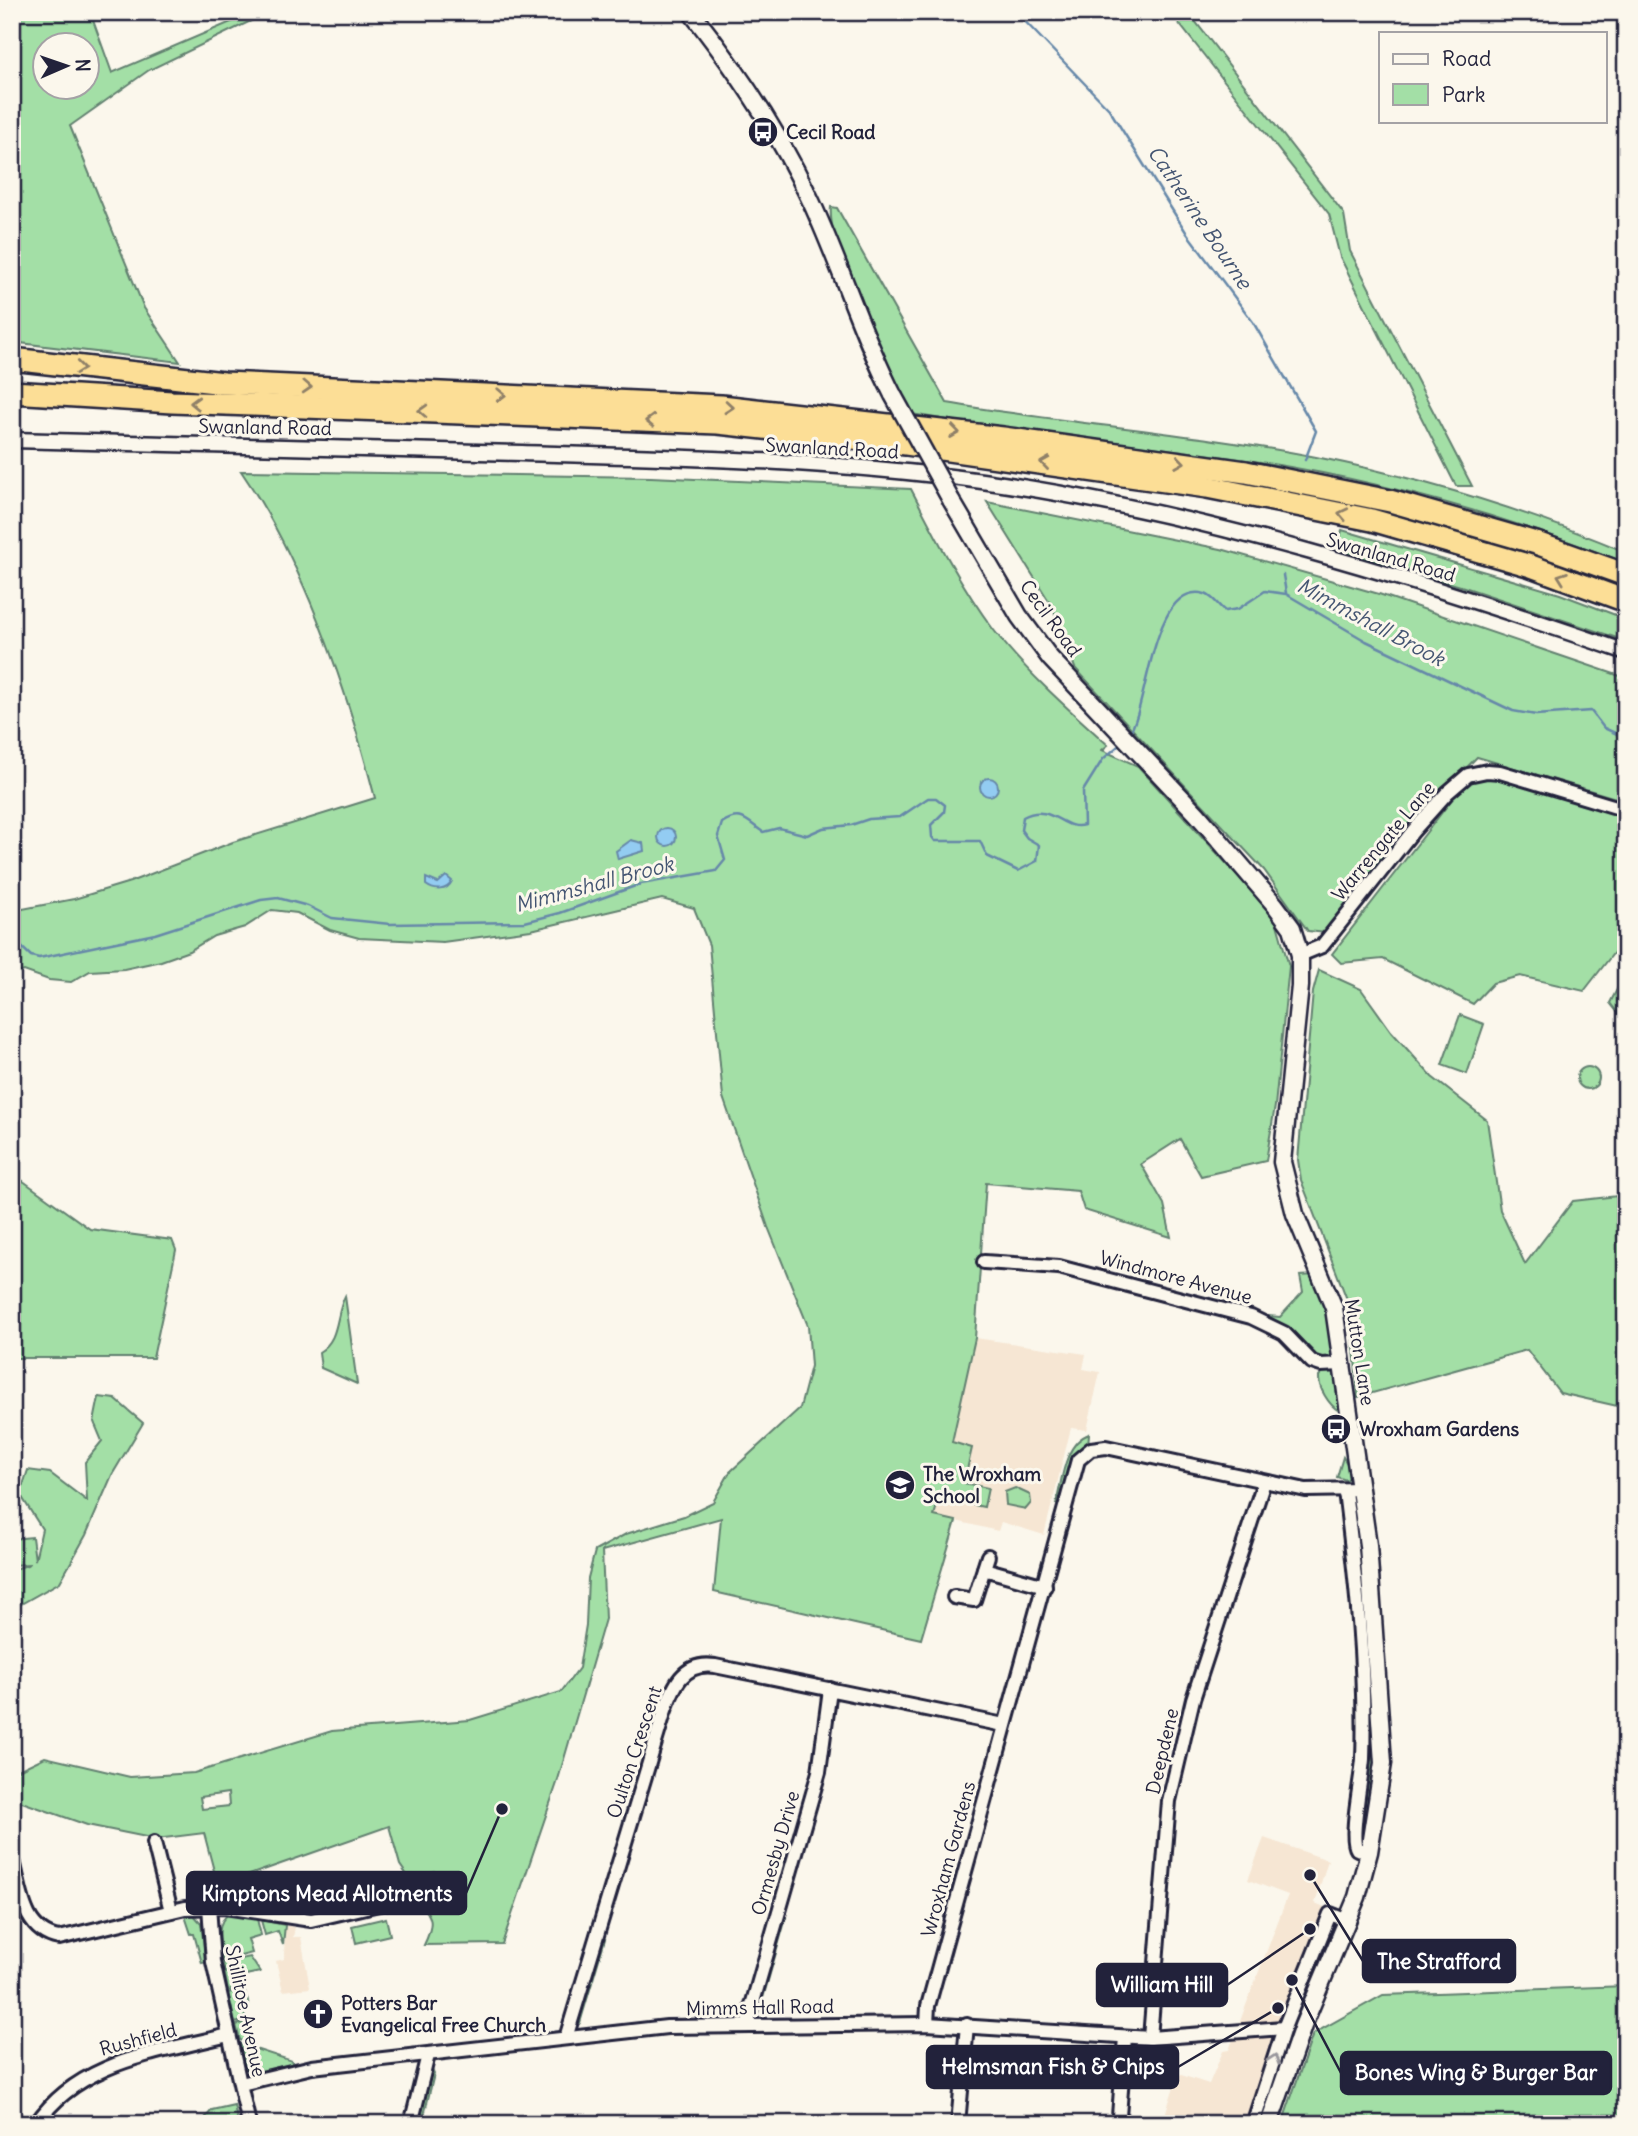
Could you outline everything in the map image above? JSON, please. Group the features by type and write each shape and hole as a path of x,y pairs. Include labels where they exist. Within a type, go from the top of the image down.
{"highway":[{"path":"12,359 224,383 721,406 951,431 1247,472 1338,489 1459,519 1626,575"},
{"path":"12,392 172,402 718,423 906,444 1140,476 1313,507 1452,541 1531,566 1626,601"}],"main road":[{"name":"Cecil Road","path":"691,12 768,121 810,198 868,346 951,500 1019,616 1051,657 1275,905 1292,928 1299,952"},
{"name":"Mutton Lane","path":"1269,2124 1303,2026 1348,1921 1369,1852 1381,1784 1383,1738 1334,1308 1295,1214 1282,1162 1299,952"}],"street":[{"name":"Swanland Road","path":"12,440 616,456 901,471 987,482 1166,516 1338,561 1534,620 1626,652"},
{"name":"Warrengate Lane","path":"1299,952 1322,946 1413,831 1447,793 1468,775 1486,771 1509,774 1626,810"},
{"name":"Windmore Avenue","path":"984,1262 1056,1266 1251,1317 1284,1333 1312,1362 1321,1365 1342,1364"},
{"name":"Wroxham Gardens","path":"926,2024 928,2006 982,1815 1004,1725 1045,1586 1075,1465 1091,1449 1111,1448 1306,1490 1353,1490"},
{"name":"Deepdene","path":"1150,2038 1169,1801 1193,1699 1264,1482"},
{"path":"954,1597 974,1600 986,1563 1045,1586"},
{"name":"Oulton Crescent","path":"566,2038 664,1713 677,1682 691,1668 708,1665 1004,1725"},
{"name":"Ormesby Drive","path":"749,2026 749,2016 819,1772 830,1689"},
{"path":"154,1843 171,1911"},
{"path":"12,1857 28,1916 47,1936 67,1937 171,1911 209,1906 311,1920 413,1896"},
{"name":"Shillitoe Avenue","path":"209,1906 213,1962 249,2124"},
{"path":"1253,2124 1284,2028 1330,1914 1348,1921"},
{"name":"Mimms Hall Road","path":"241,2084 312,2067 667,2027 926,2024 1150,2038 1284,2028"},
{"path":"958,2124 967,2025"},
{"name":"Rushfield","path":"36,2124 60,2095 101,2068 228,2035"},
{"path":"1115,2124 1119,2116 1125,2037"},
{"path":"411,2124 428,2055"}],"shaded area":[{"name":"The Wroxham School","path":"975,1338 1086,1354 1083,1369 1100,1372 1087,1430 1071,1428 1044,1535 1001,1522 998,1531 956,1521 921,1639 714,1592 912,1339"},
{"path":"1264,1838 1328,1860 1315,1903 1327,1908 1272,2044 1245,2124 1162,2124 1178,2074 1209,2084 1223,2051 1229,2050 1288,1895 1248,1880"},
{"path":"285,1925 295,1927 293,1937 301,1937 310,1988 283,1991 276,1961 284,1959"}],"green space":[{"path":"12,12 90,12 97,32 32,32 32,102 102,102 102,45 112,73 238,19 253,20 149,70 70,126 144,308 180,362 12,342"},
{"path":"1170,12 1188,12 1344,214 1350,251 1472,486 1456,486 1340,257 1329,214"},
{"path":"831,207 837,208 947,403 1224,441 1355,465 1473,497 1551,523 1626,552 1626,563 1487,515 1344,478 1247,460 911,414 849,279 832,225"},
{"path":"241,471 651,477 911,489 939,543 993,629 1033,675 1108,745 1102,750 1138,766 1275,917 1289,966 1275,1106 1266,1161 1201,1176 1180,1139 1141,1164 1164,1204 1171,1237 1084,1210 1078,1191 986,1183 975,1338 952,1442 972,1448 964,1483 988,1488 984,1507 939,1498 934,1516 956,1521 921,1639 714,1592 721,1518 602,1551 605,1619 557,1783 502,1944 424,1945 431,1921 417,1899 418,1891 429,1887 433,1872 414,1885 400,1865 389,1826 218,1886 204,1833 156,1839 87,1825 22,1802 12,1803 12,1773 45,1757 130,1777 194,1773 332,1731 470,1720 561,1692 579,1668 586,1625 588,1578 595,1551 626,1534 684,1516 713,1502 730,1472 800,1408 811,1366 808,1326 768,1227 723,1097 709,945 694,908 662,899 531,930 443,942 359,938 330,930 297,913 272,910 245,927 214,936 189,951 161,961 124,969 90,971 71,982 49,980 24,971 12,975 12,911 74,899 130,882 233,842 375,798 351,714 321,628 304,586 264,507","holes":["228,1793 229,1806 202,1809 200,1797"]},
{"path":"987,502 1221,549 1379,594 1626,678 1626,801 1477,757 1398,838 1326,933 1308,931 1264,870 1075,668 1052,606"},
{"path":"1342,530 1560,594 1626,619 1626,641 1464,587 1337,550"},
{"path":"1481,776 1501,777 1626,814 1626,937 1584,991 1520,976 1493,983 1473,1004 1383,959 1341,963 1332,954 1464,784"},
{"path":"1319,970 1361,989 1391,1031 1432,1077 1487,1120 1500,1210 1525,1264 1573,1201 1626,1195 1626,1408 1560,1393 1527,1350 1358,1397 1351,1310 1301,1180 1298,1160 1313,992"},
{"path":"1626,972 1626,1023 1610,1003"},
{"path":"1460,1015 1484,1024 1467,1074 1442,1065"},
{"path":"1588,1067 1596,1070 1599,1078 1596,1086 1588,1089 1580,1086 1577,1078 1580,1070"},
{"path":"12,1173 90,1229 172,1240 176,1250 153,1358 12,1358"},
{"path":"1315,1275 1326,1300 1334,1354 1324,1360 1316,1358 1269,1320 1269,1316 1280,1317 1303,1292 1300,1276"},
{"path":"345,1296 357,1384 321,1368 319,1352 331,1341"},
{"path":"1325,1370 1336,1373 1342,1410 1339,1411 1332,1405 1322,1391 1319,1376"},
{"path":"99,1397 115,1399 143,1423 112,1475 86,1535 60,1582 12,1609 12,1570 30,1564 12,1565 12,1539 32,1537 35,1560 42,1529 20,1494 28,1470 50,1473 87,1501 85,1462 102,1441 94,1422"},
{"path":"1089,1434 1088,1445 1071,1462 1061,1505 1056,1504 1069,1454 1081,1439"},
{"path":"1343,1457 1351,1470 1351,1477 1346,1480 1337,1477"},
{"path":"1015,1488 1030,1495 1031,1503 1026,1509 1006,1505 1005,1492"},
{"path":"1355,1547 1363,1547 1378,1751 1361,1844 1358,1837 1366,1779"},
{"path":"193,1914 201,1923 206,1962 202,1963 194,1934 191,1934 185,1916"},
{"path":"229,1914 257,1919 261,1935 248,1939 252,1953 222,1961 220,1929 224,1918"},
{"path":"386,1918 390,1935 356,1943 352,1926"},
{"path":"782,1918 786,1918 759,2012 755,2015"},
{"path":"261,1920 285,1925 283,1945 278,1931 265,1935"},
{"path":"602,1938 605,1939 580,2023 576,2026"},
{"path":"250,1957 260,1972 241,1976 244,1987 228,1991 223,1963"},
{"path":"1626,1986 1626,2124 1282,2124 1313,2034 1383,1995"},
{"path":"244,1989 249,2005 243,2007 246,2020 235,2023 228,1993"},
{"path":"246,2022 253,2045 240,2040 236,2025"},
{"path":"240,2044 292,2061 292,2064 254,2073 246,2069"},
{"path":"432,2070 434,2074 422,2124 417,2124"},
{"path":"234,2105 238,2124 200,2124 212,2110"}],"water":[{"path":"989,778 995,781 998,787 995,793 989,796 983,793 980,787 983,781"},
{"path":"667,828 675,833 676,837 671,845 667,846 659,841 658,837 663,829"},
{"path":"631,840 643,843 644,851 618,859 616,851"},
{"path":"446,876 452,881 444,889 426,885 426,878 438,883"}],"waterway":[{"name":"Catherine Bourne","path":"1016,12 1109,109 1186,232 1253,322 1316,431 1305,460"},
{"name":"Catherine Bourne","path":"1283,575 1286,593"},
{"name":"Mimmshall Brook","path":"1129,734 1136,720 1154,649 1173,606 1187,595 1205,594 1225,611 1238,609 1265,591 1286,594 1366,641 1513,711 1536,715 1591,711 1604,728 1626,738"},
{"name":"Mimmshall Brook","path":"12,938 31,956 39,958 155,934 261,900 278,898 308,906 332,918 390,924 525,922 560,913 641,884 716,871 725,860 718,836 722,823 729,819 740,817 763,832 779,828 807,835 823,828 851,825 869,819 900,817 928,798 936,798 945,805 944,812 931,825 935,841 980,841 987,856 1018,871 1037,861 1039,845 1027,838 1021,830 1023,817 1042,813 1070,825 1084,825 1083,791 1103,759 1123,742"}],"place":[{"name":"Cecil Road","path":"763,132"},
{"name":"Wroxham Gardens","path":"1336,1429"},
{"name":"The Wroxham School","path":"900,1485"},
{"name":"Kimptons Mead Allotments","path":"502,1809"},
{"name":"The Strafford","path":"1310,1875"},
{"name":"William Hill","path":"1310,1929"},
{"name":"Bones Wing & Burger Bar","path":"1292,1980"},
{"name":"Helmsman Fish & Chips","path":"1278,2008"},
{"name":"Potters Bar Evangelical Free Church","path":"318,2014"}]}
